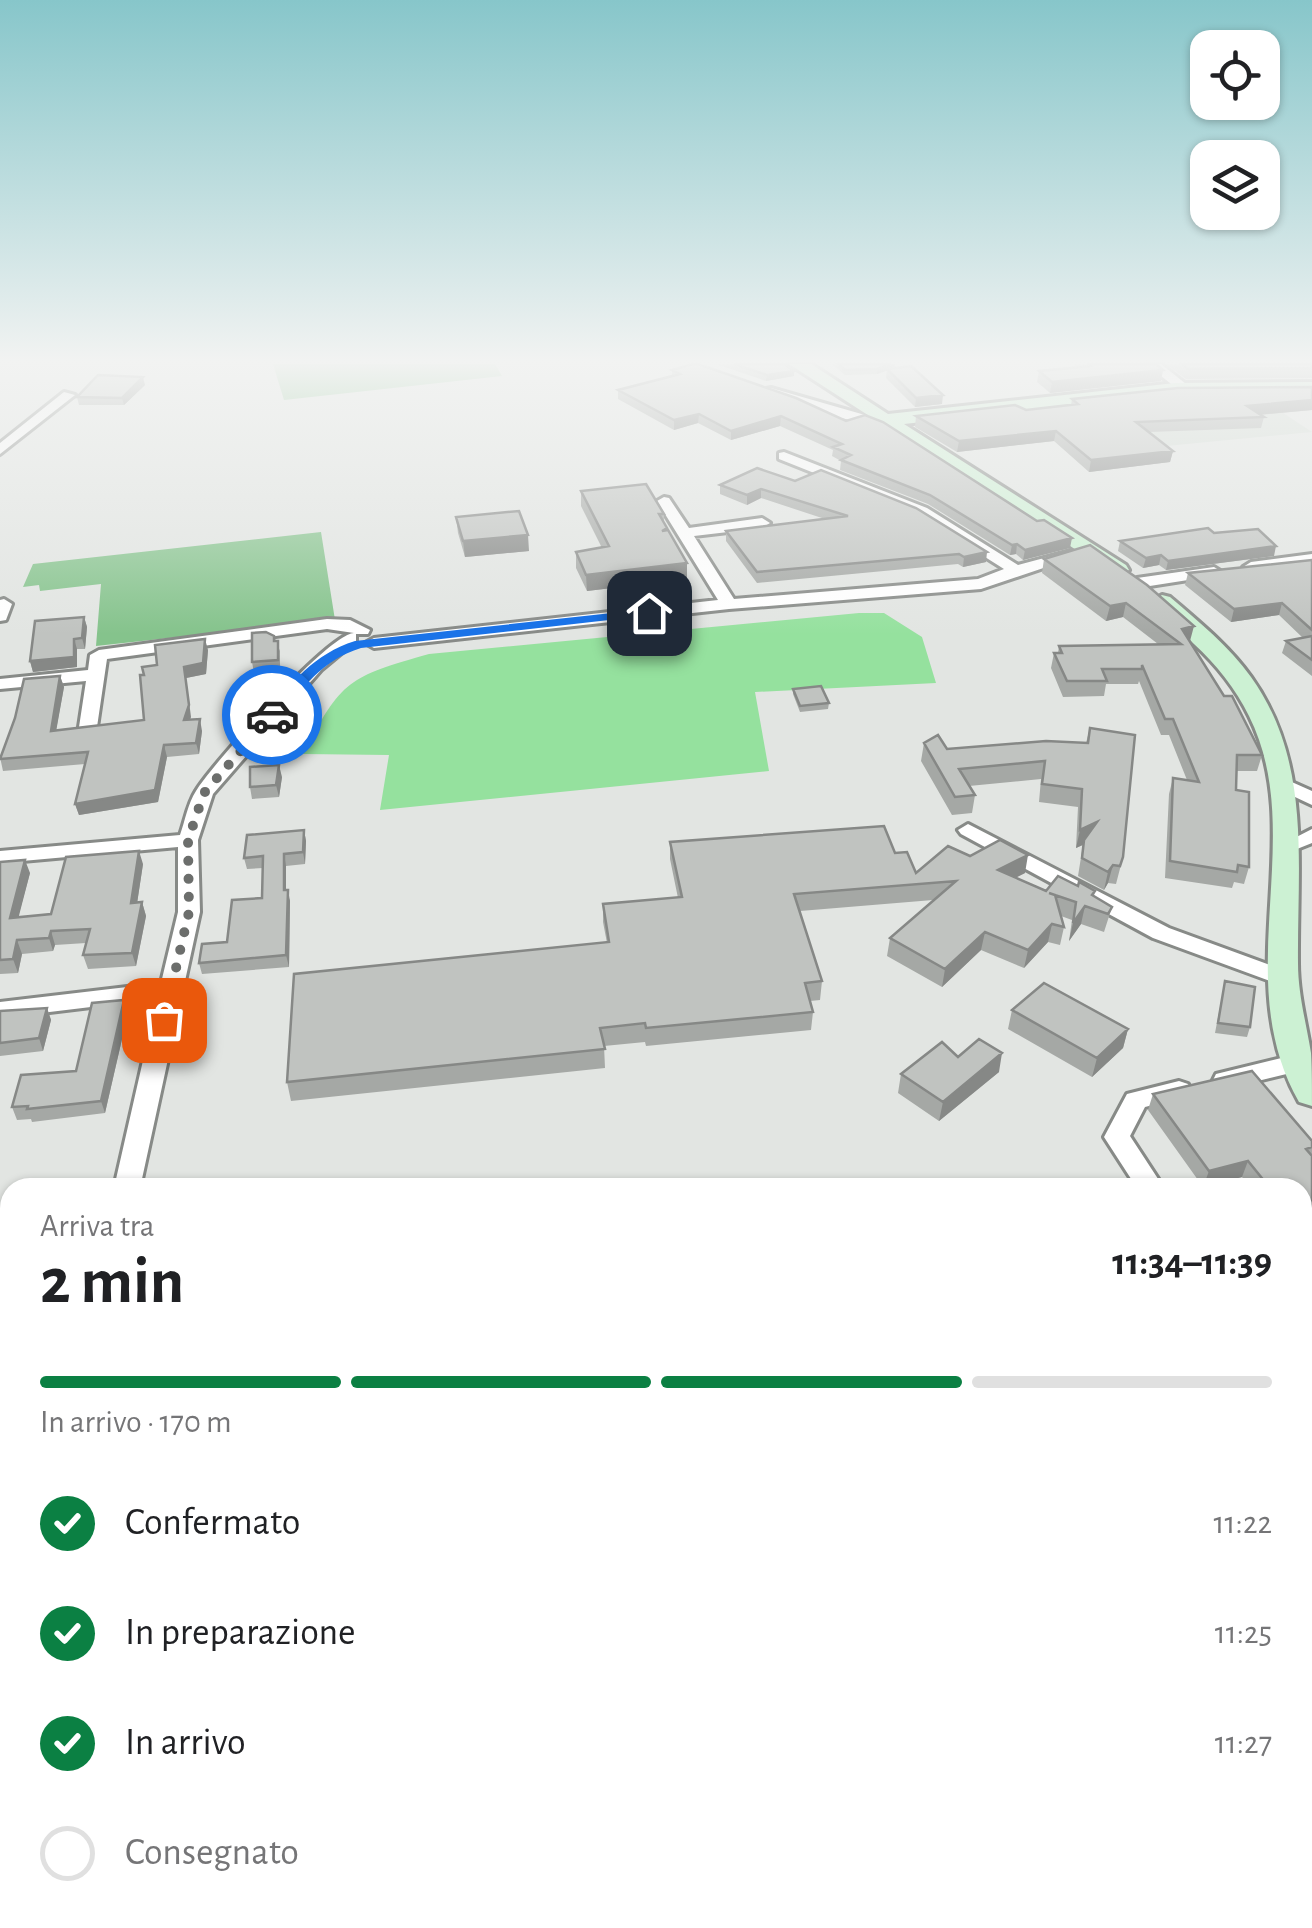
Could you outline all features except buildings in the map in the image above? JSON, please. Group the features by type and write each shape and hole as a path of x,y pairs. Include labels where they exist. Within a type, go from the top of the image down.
{"main road":[{"path":"938,454 1137,583 1209,644 1256,702 1302,805 1281,977 1285,1015 1298,1063 1312,1094"}],"street":[{"path":"784,456 922,511 1016,570"},
{"path":"664,501 729,604"},
{"path":"684,534 762,523"},
{"path":"129,1178 189,912 188,840 204,793 315,666 332,652 365,637 410,638 729,604 982,584 1016,570 1092,551"},
{"path":"1137,583 1312,558"},
{"path":"88,726 99,655 326,624 344,624 365,637"},
{"path":"0,684 96,676"},
{"path":"968,830 1161,933 1281,977"},
{"path":"0,857 188,840"},
{"path":"0,1010 172,989"},
{"path":"1144,1178 1117,1137 1136,1100 1298,1063"}],"shaded area":[{"path":"321,532 335,620 96,646 101,584 40,591 39,585 23,587 33,564"},
{"path":"884,613 922,637 936,683 755,692 769,771 380,810 389,755 303,754 328,710 351,684 381,669 429,654"}],"way so far":[{"path":"164,1020 189,912 188,840 204,793 272,715"}],"route":[{"path":"272,715 332,652 360,644 649,613"}]}
